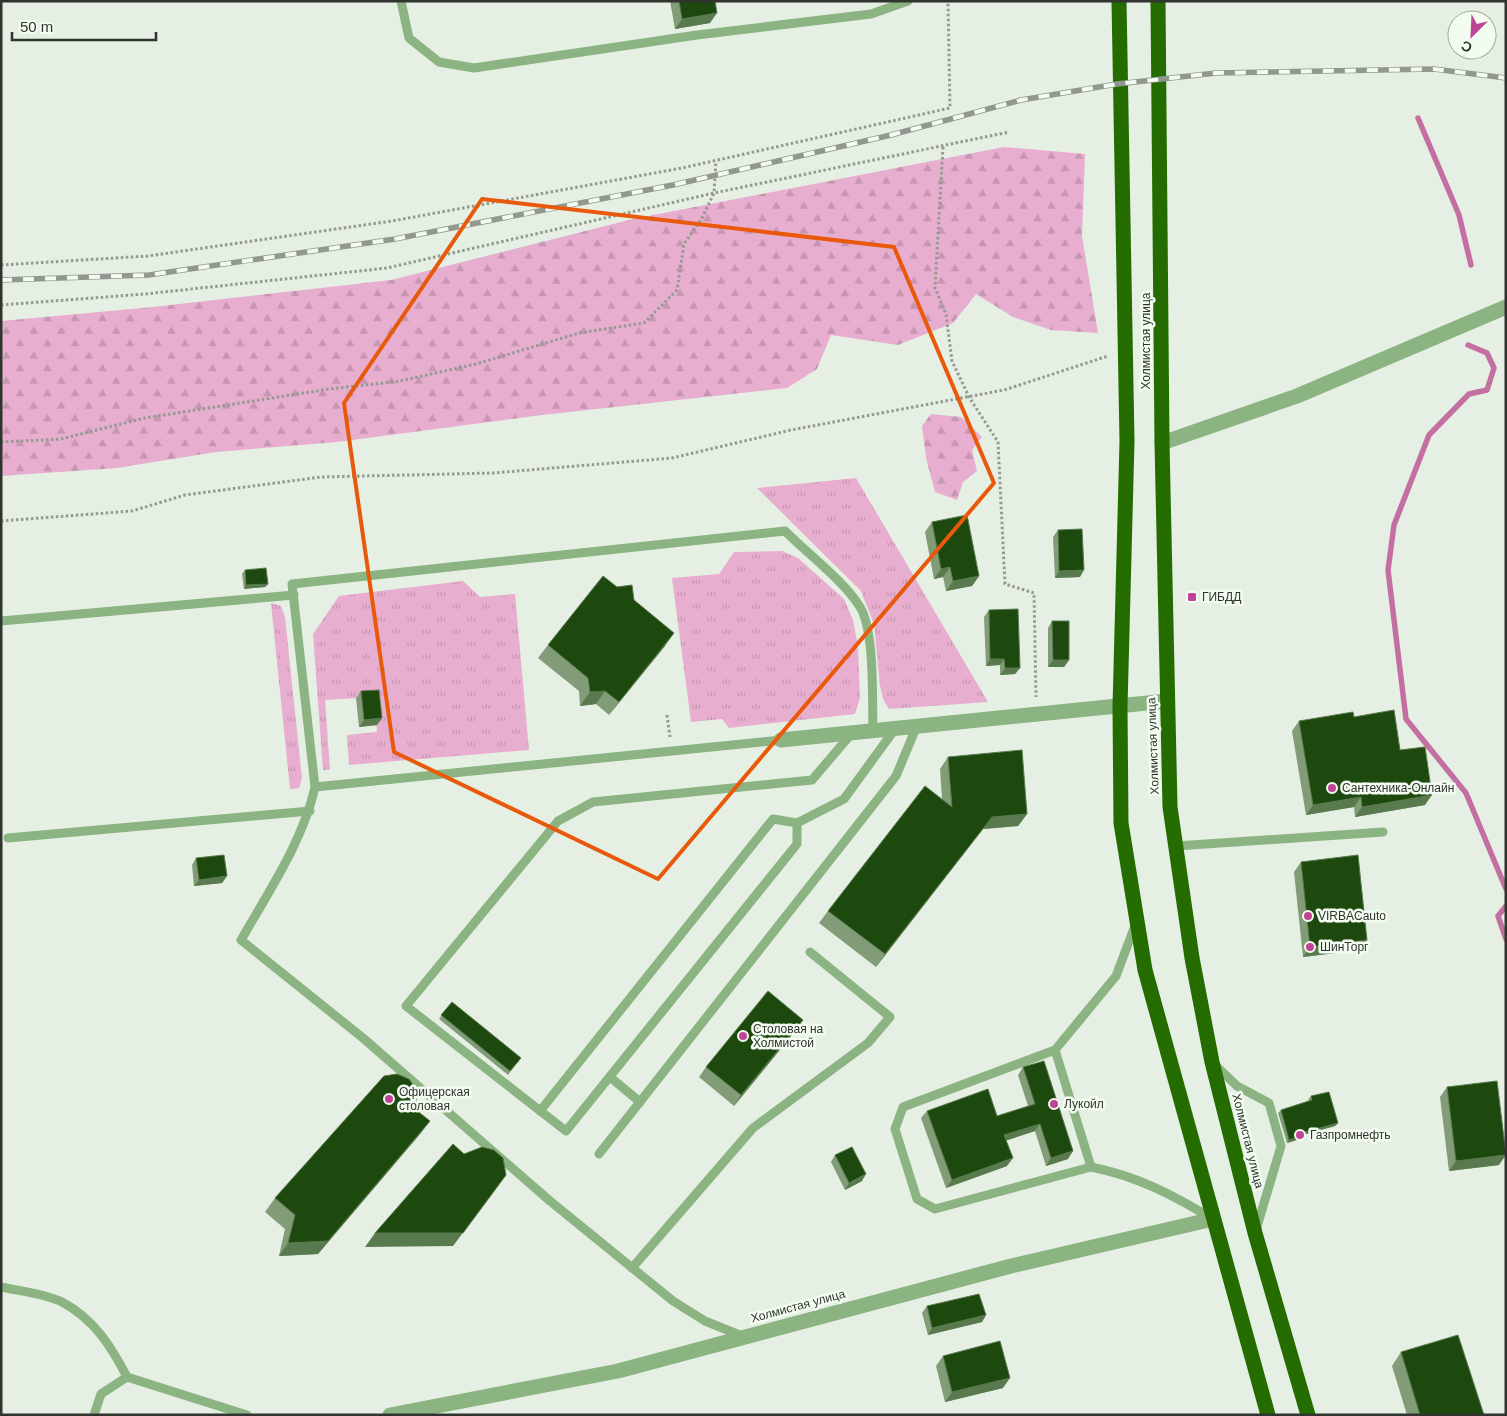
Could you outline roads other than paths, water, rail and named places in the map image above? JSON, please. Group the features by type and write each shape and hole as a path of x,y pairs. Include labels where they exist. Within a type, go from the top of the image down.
{"highway":[{"name":"Холмистая улица","path":"1119,1 1127,441 1120,707 1121,823 1145,970 1212,1220 1268,1415"},
{"name":"Холмистая улица","path":"1158,1 1162,443 1170,807 1192,958 1212,1062 1255,1233 1308,1415"}],"street":[{"path":"1162,443 1297,396 1506,307"},
{"path":"781,740 1037,716 1167,701"},
{"name":"Холмистая улица","path":"390,1415 618,1371 742,1336 1011,1266 1212,1220"}],"lane":[{"path":"401,1 408,38 439,62 474,68 697,35 871,14 908,1"},
{"path":"742,1336 705,1321 674,1301 632,1268 550,1202 363,1038 242,940 283,866 310,811 315,787 292,584 785,531 849,592 861,608 868,631 872,731"},
{"path":"1,621 294,595"},
{"path":"599,1154 896,776 916,728"},
{"path":"540,1110 773,819 797,823 844,799 895,729"},
{"path":"797,823 797,844 566,1131 406,1006 558,821 593,802 812,780 852,733"},
{"path":"315,787 781,740"},
{"path":"8,838 310,811"},
{"path":"1176,846 1383,832"},
{"path":"1137,920 1116,976 1055,1050 903,1107 895,1129 917,1199 935,1209 1090,1167 1123,1173 1180,1199 1212,1220"},
{"path":"632,1268 753,1128 868,1043 890,1016 810,952"},
{"path":"1055,1050 1090,1167"},
{"path":"1212,1062 1237,1086 1269,1103 1282,1146 1255,1233"},
{"path":"610,1077 640,1102"},
{"path":"1,1287 61,1302 93,1326 110,1344 127,1377 247,1415"},
{"path":"94,1415 101,1394 127,1377"}],"waterway":[{"path":"1418,118 1459,215 1471,265"},
{"path":"1468,345 1487,353 1494,368 1487,390 1469,394 1429,435 1394,525 1388,570 1406,719 1466,793 1506,889"},
{"path":"1506,906 1498,916 1506,939"}],"railway":[{"path":"1,280 149,275 395,239 673,185 891,135 1021,100 1117,84 1216,73 1434,69 1506,78"}],"place":[{"name":"ГИБДД","path":"1192,597"},
{"name":"Сантехника-Онлайн","path":"1332,788"},
{"name":"VIRBACauto","path":"1308,916"},
{"name":"ШинТорг","path":"1310,947"},
{"name":"Столовая на Холмистой","path":"743,1036"},
{"name":"Офицерская столовая","path":"389,1099"},
{"name":"Лукойл","path":"1054,1104"},
{"name":"Газпромнефть","path":"1300,1135"}]}
